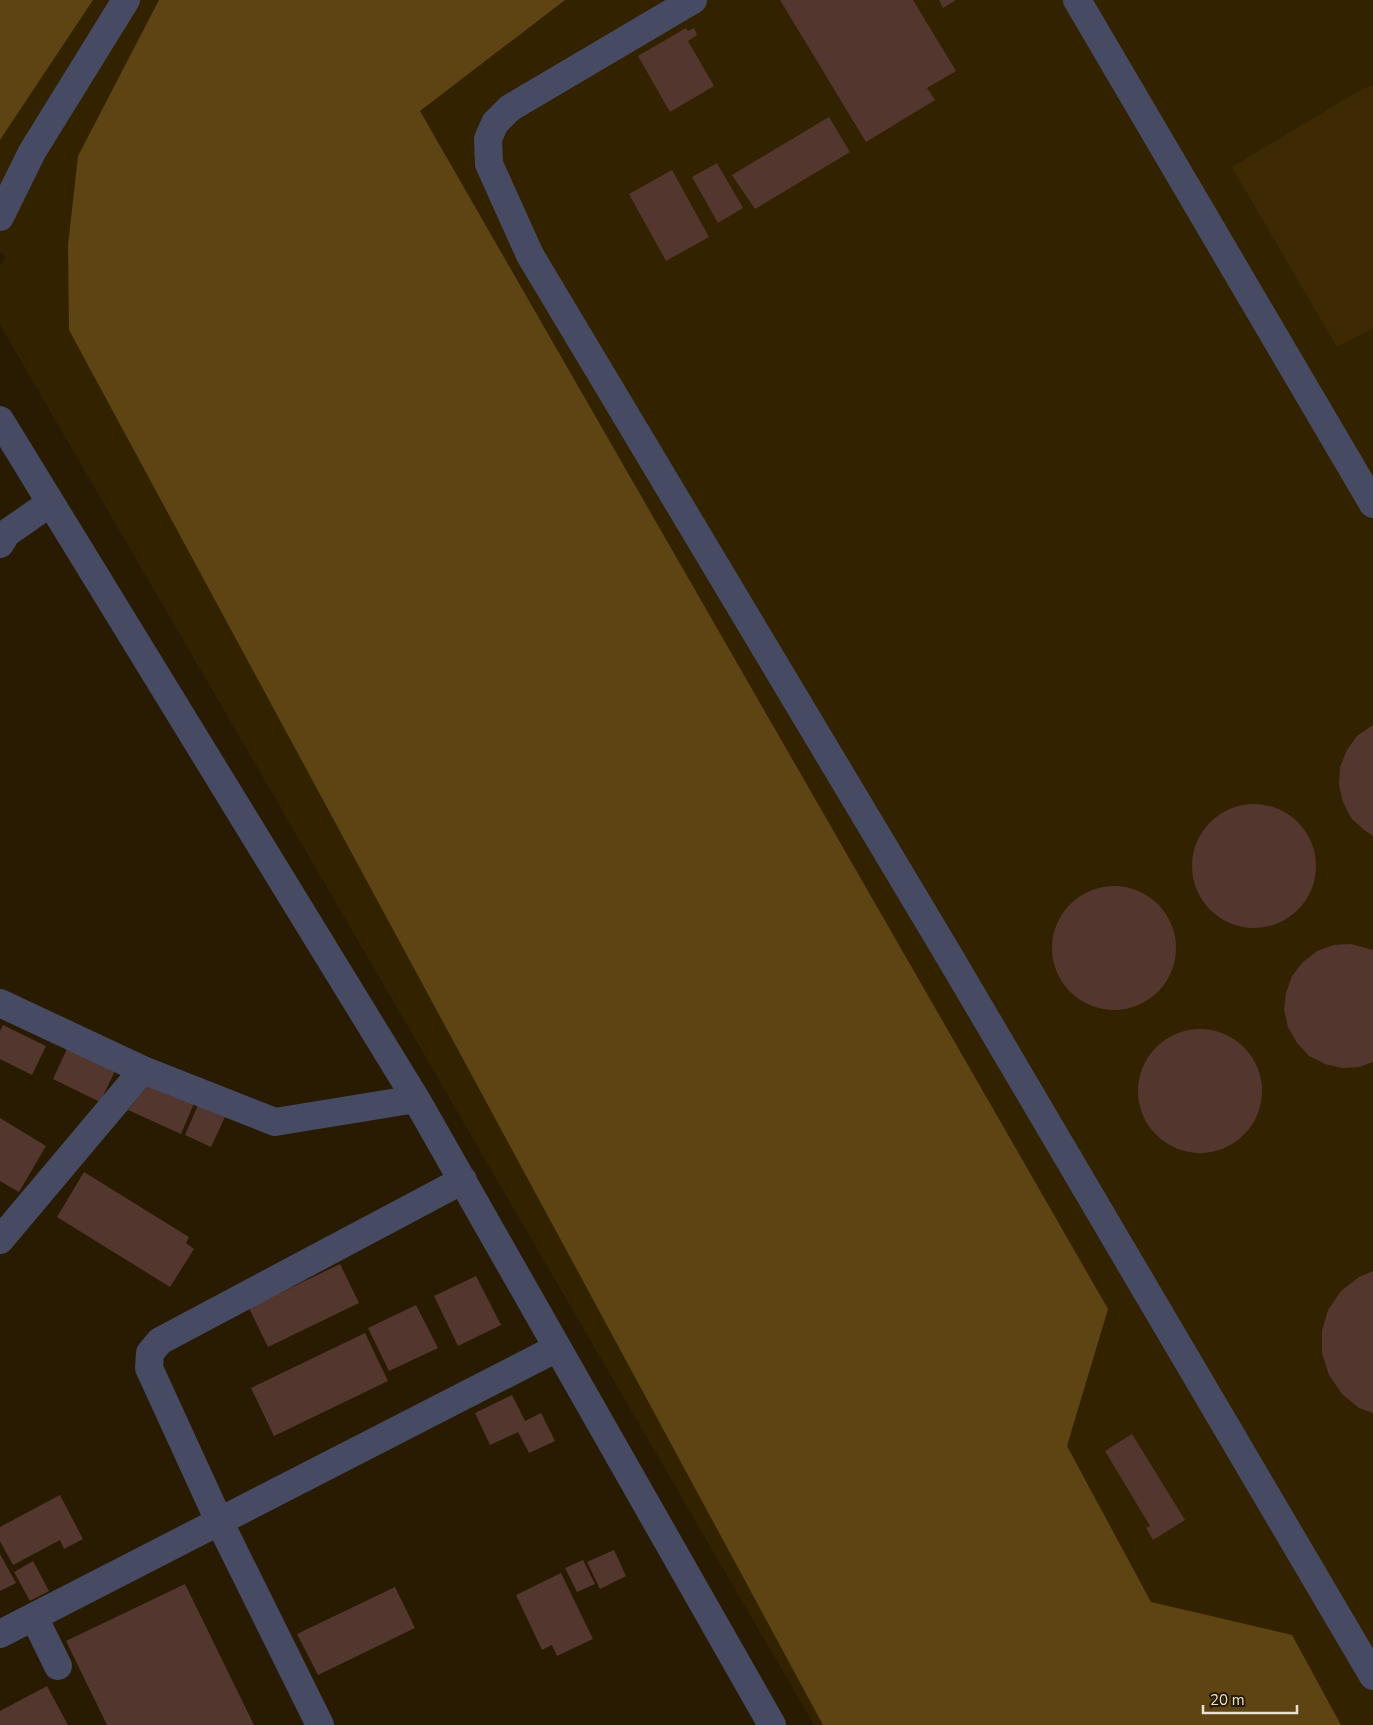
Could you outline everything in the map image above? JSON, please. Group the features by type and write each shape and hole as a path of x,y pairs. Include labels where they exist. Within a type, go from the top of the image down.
{"street":[{"path":"0,218 32,152 108,26 126,0"},
{"path":"693,0 510,108 495,123 488,139 489,164 530,255 948,954 1373,1676"},
{"path":"1077,0 1373,504"},
{"path":"0,420 416,1100 772,1725"},
{"path":"0,544 6,534 50,503"},
{"path":"0,1004 144,1070 275,1122 416,1100"},
{"path":"0,1240 144,1070"},
{"path":"320,1725 220,1522 149,1368 150,1353 160,1341 463,1180"},
{"path":"0,1634 557,1348"},
{"path":"34,1617 58,1666"}],"shaded area":[{"path":"0,0 1373,0 1373,1725 814,1725 0,325 0,266 6,256 0,252"},
{"path":"0,0 93,0 0,140"},
{"path":"159,0 565,0 420,111 1108,1309 1067,1446 1151,1602 1292,1635 1341,1725 823,1725 69,330 68,245 78,156"},
{"path":"1373,86 1373,328 1337,347 1232,167 1364,88"}],"building":[{"path":"780,0 913,0 956,71 927,88 935,100 866,142"},
{"path":"939,0 956,0 943,8"},
{"path":"686,28 688,31 694,28 697,35 688,41 714,86 670,112 638,56"},
{"path":"829,117 850,152 755,209 732,175"},
{"path":"717,163 743,208 718,223 692,177"},
{"path":"672,170 709,237 666,261 629,194"},
{"path":"1373,725 1373,836 1351,818 1343,802 1339,785 1340,767 1347,750 1357,736"},
{"path":"1254,804 1278,809 1298,822 1311,842 1316,866 1311,890 1298,910 1278,923 1254,928 1230,923 1210,910 1197,890 1192,866 1197,842 1210,822 1230,809"},
{"path":"1114,886 1138,891 1158,904 1171,924 1176,948 1171,972 1158,992 1138,1005 1114,1010 1090,1005 1070,992 1057,972 1052,948 1057,924 1070,904 1090,891"},
{"path":"1351,944 1373,950 1373,1062 1359,1067 1342,1068 1325,1064 1309,1056 1297,1043 1288,1027 1284,1010 1286,993 1292,976 1303,962 1317,951 1334,945"},
{"path":"3,1025 46,1046 32,1075 0,1059 0,1031"},
{"path":"1200,1029 1224,1034 1244,1047 1257,1067 1262,1091 1257,1115 1244,1135 1224,1148 1200,1153 1176,1148 1156,1135 1143,1115 1138,1091 1143,1067 1156,1047 1176,1034"},
{"path":"67,1049 115,1071 100,1102 53,1079"},
{"path":"152,1081 195,1101 181,1134 128,1110"},
{"path":"198,1105 225,1117 211,1147 185,1135"},
{"path":"0,1118 46,1146 19,1192 0,1181"},
{"path":"84,1172 189,1237 186,1243 194,1249 170,1287 57,1217"},
{"path":"340,1264 359,1303 268,1347 249,1308"},
{"path":"1373,1271 1373,1413 1359,1408 1342,1394 1329,1375 1322,1353 1322,1331 1328,1310 1341,1291 1359,1277"},
{"path":"476,1276 501,1325 458,1346 434,1296"},
{"path":"416,1305 438,1348 389,1371 368,1328"},
{"path":"365,1333 388,1381 274,1436 251,1388"},
{"path":"512,1395 525,1421 541,1413 555,1441 529,1453 518,1432 490,1445 475,1413"},
{"path":"1132,1434 1185,1520 1153,1540 1146,1528 1150,1526 1105,1451"},
{"path":"60,1495 83,1539 64,1549 60,1540 13,1565 0,1541 0,1527"},
{"path":"614,1550 626,1576 600,1589 587,1562"},
{"path":"0,1554 16,1583 0,1591"},
{"path":"583,1560 595,1584 577,1592 565,1568"},
{"path":"33,1561 49,1591 30,1601 14,1572"},
{"path":"561,1573 593,1639 557,1656 552,1645 542,1650 516,1595"},
{"path":"185,1584 254,1725 107,1725 66,1641"},
{"path":"395,1587 415,1628 318,1675 297,1634"},
{"path":"47,1686 68,1725 0,1725 0,1711"}]}
